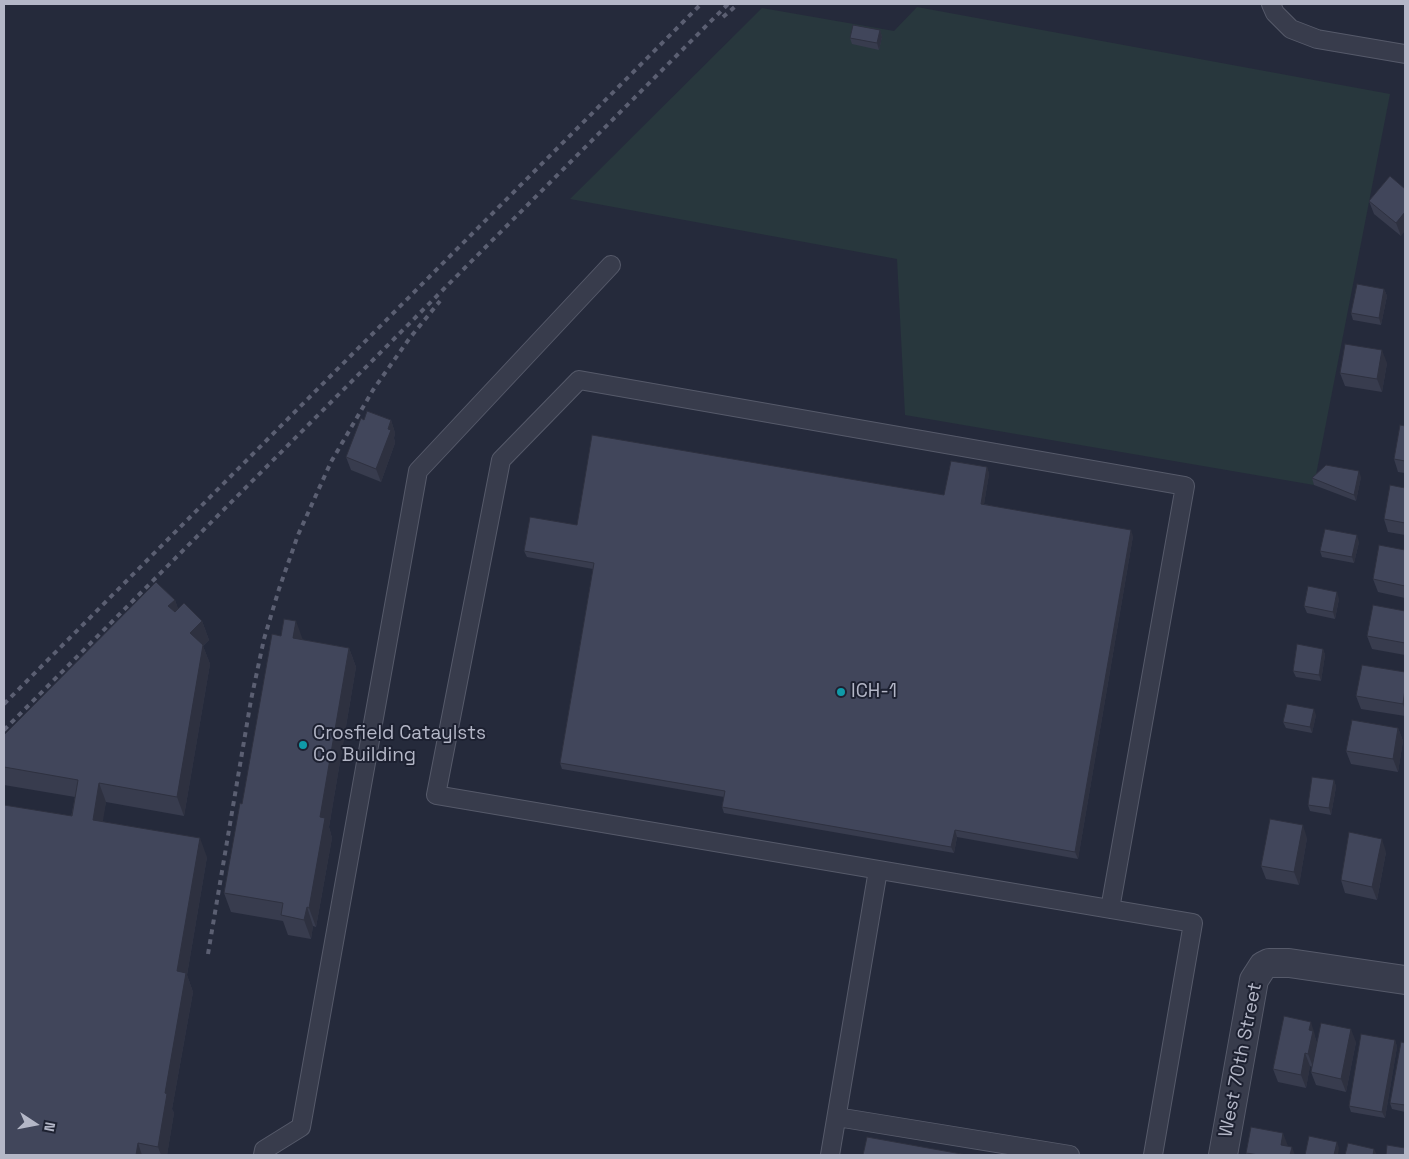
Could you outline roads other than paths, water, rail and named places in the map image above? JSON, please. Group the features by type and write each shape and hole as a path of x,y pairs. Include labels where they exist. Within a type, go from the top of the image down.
{"street":[{"name":"West 70th Street","path":"1223,1155 1254,980 1263,966 1269,963 1289,963 1405,980"}],"lane":[{"path":"1271,4 1275,13 1291,30 1317,39 1405,54"},
{"path":"263,1155 264,1150 301,1127 418,472 611,264"},
{"path":"1110,909 1185,486 579,380 501,460 436,795 878,870 1193,923 1153,1155"},
{"path":"830,1155 878,870"},
{"path":"837,1117 1070,1155"}],"railway":[{"path":"4,704 701,4"},
{"path":"4,730 728,4"},
{"path":"723,17 738,4"},
{"path":"208,954 251,700 264,639 298,535 331,462 373,390 409,339 440,301"}],"place":[{"name":"ICH-1","path":"841,692"},
{"name":"Crosfield Cataylsts Co Building","path":"303,745"}]}
